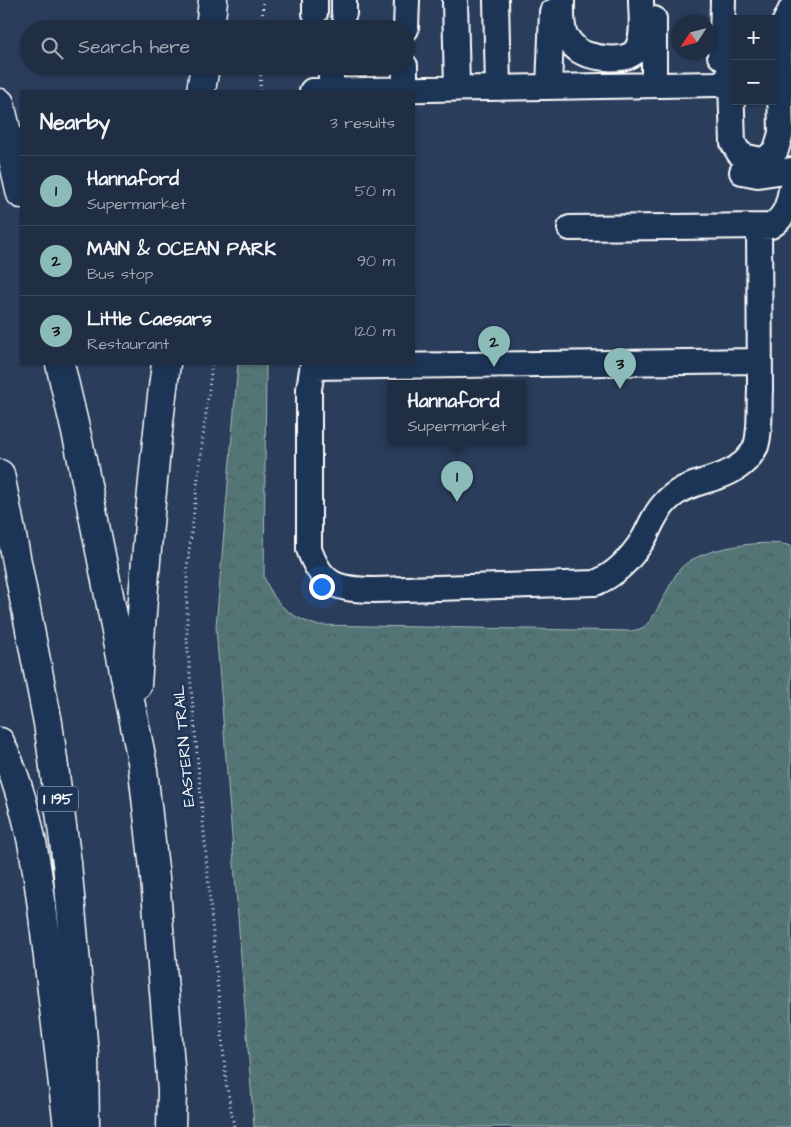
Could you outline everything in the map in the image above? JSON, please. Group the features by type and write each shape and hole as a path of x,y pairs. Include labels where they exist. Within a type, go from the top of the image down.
{"highway":[{"path":"211,20 213,0"},
{"path":"201,90 204,75"},
{"path":"0,104 20,190"},
{"path":"60,365 79,445 142,761 155,878 172,1091 171,1127"},
{"path":"134,722 143,594 160,405 166,365"},
{"name":"I 195","path":"0,474 48,723 67,864 84,1053 85,1127"},
{"path":"0,742 17,784 28,824 38,878 68,1127"}],"lane":[{"path":"406,20 407,0"},
{"path":"455,0 457,88"},
{"path":"496,0 498,87"},
{"path":"549,86 553,0"},
{"path":"562,0 565,34 576,49 613,58 629,56 637,49 640,36 641,0"},
{"path":"654,0 654,85"},
{"path":"722,0 722,40 717,84 722,149 726,159 734,168 742,172 758,175 791,170"},
{"path":"722,40 731,83 734,147 739,153 747,157 760,160 766,159 776,150 781,132 779,38 791,8"},
{"path":"322,90 328,75"},
{"path":"328,90 405,77 457,88 717,84"},
{"path":"570,228 771,226 784,214 791,190"},
{"path":"313,365 309,389 310,549 314,563 327,580 349,590 595,583 606,578 622,566 643,538 663,504 684,488 732,471 743,464 756,446 760,361 759,227"},
{"path":"415,364 760,361"}],"path":[{"path":"262,20 263,0"},
{"path":"260,90 261,75"},
{"name":"EASTERN TRAIL","path":"212,365 188,568 187,640 226,1081 234,1127"}],"green space":[{"path":"238,365 266,365 264,577 273,595 284,608 297,617 316,625 631,631 641,629 647,624 657,610 676,574 690,561 702,555 733,546 766,543 791,546 791,1127 254,1127 216,627"}],"tunnel":[{"path":"334,13 334,20"}],"place":[{"name":"MAIN & OCEAN PARK","path":"494,367"},
{"name":"Little Caesars","path":"620,389"},
{"name":"Hannaford","path":"457,502"}]}
